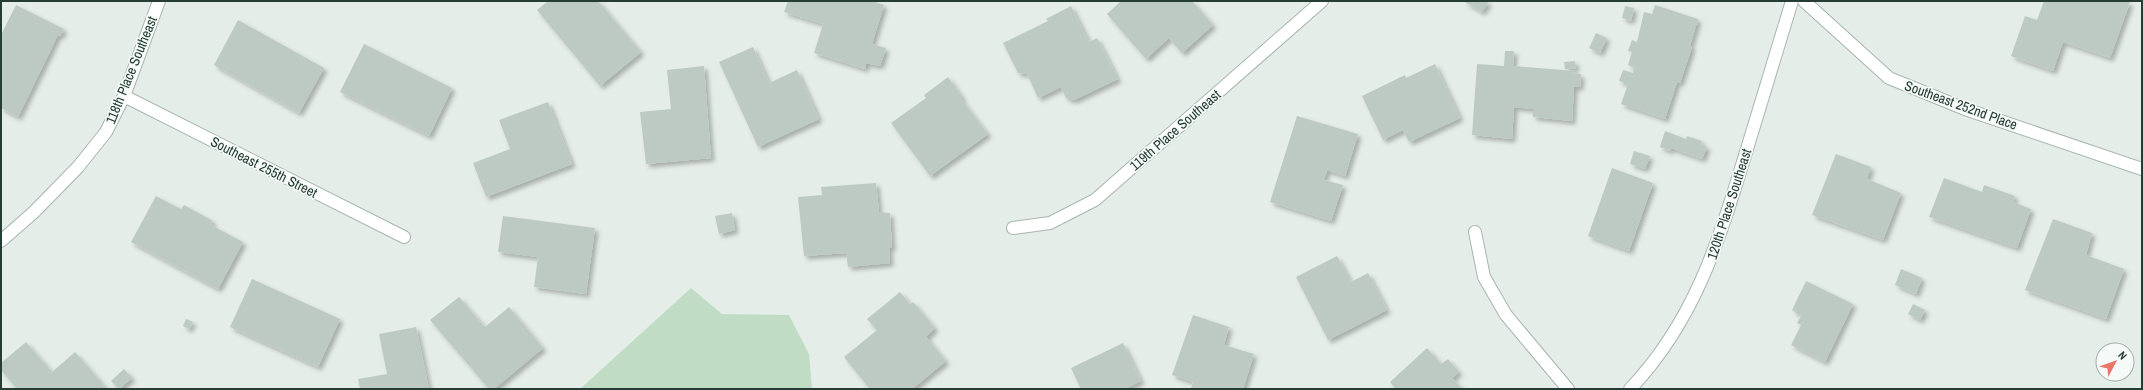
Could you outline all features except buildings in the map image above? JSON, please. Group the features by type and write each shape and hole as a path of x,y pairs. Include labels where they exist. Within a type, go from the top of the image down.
{"street":[{"name":"118th Place Southeast","path":"1,241 34,212 78,167 106,132 124,96 159,1"},
{"name":"119th Place Southeast","path":"1013,228 1050,223 1094,200 1322,1"},
{"name":"120th Place Southeast","path":"1630,389 1676,331 1701,284 1732,198 1792,1"},
{"name":"Southeast 252nd Place","path":"1804,1 1889,78 1965,108 2142,169"},
{"name":"Southeast 255th Street","path":"124,96 404,237"},
{"path":"1475,232 1484,277 1503,308 1568,389"}],"green space":[{"path":"691,288 722,314 789,315 809,354 812,389 580,389"}]}
